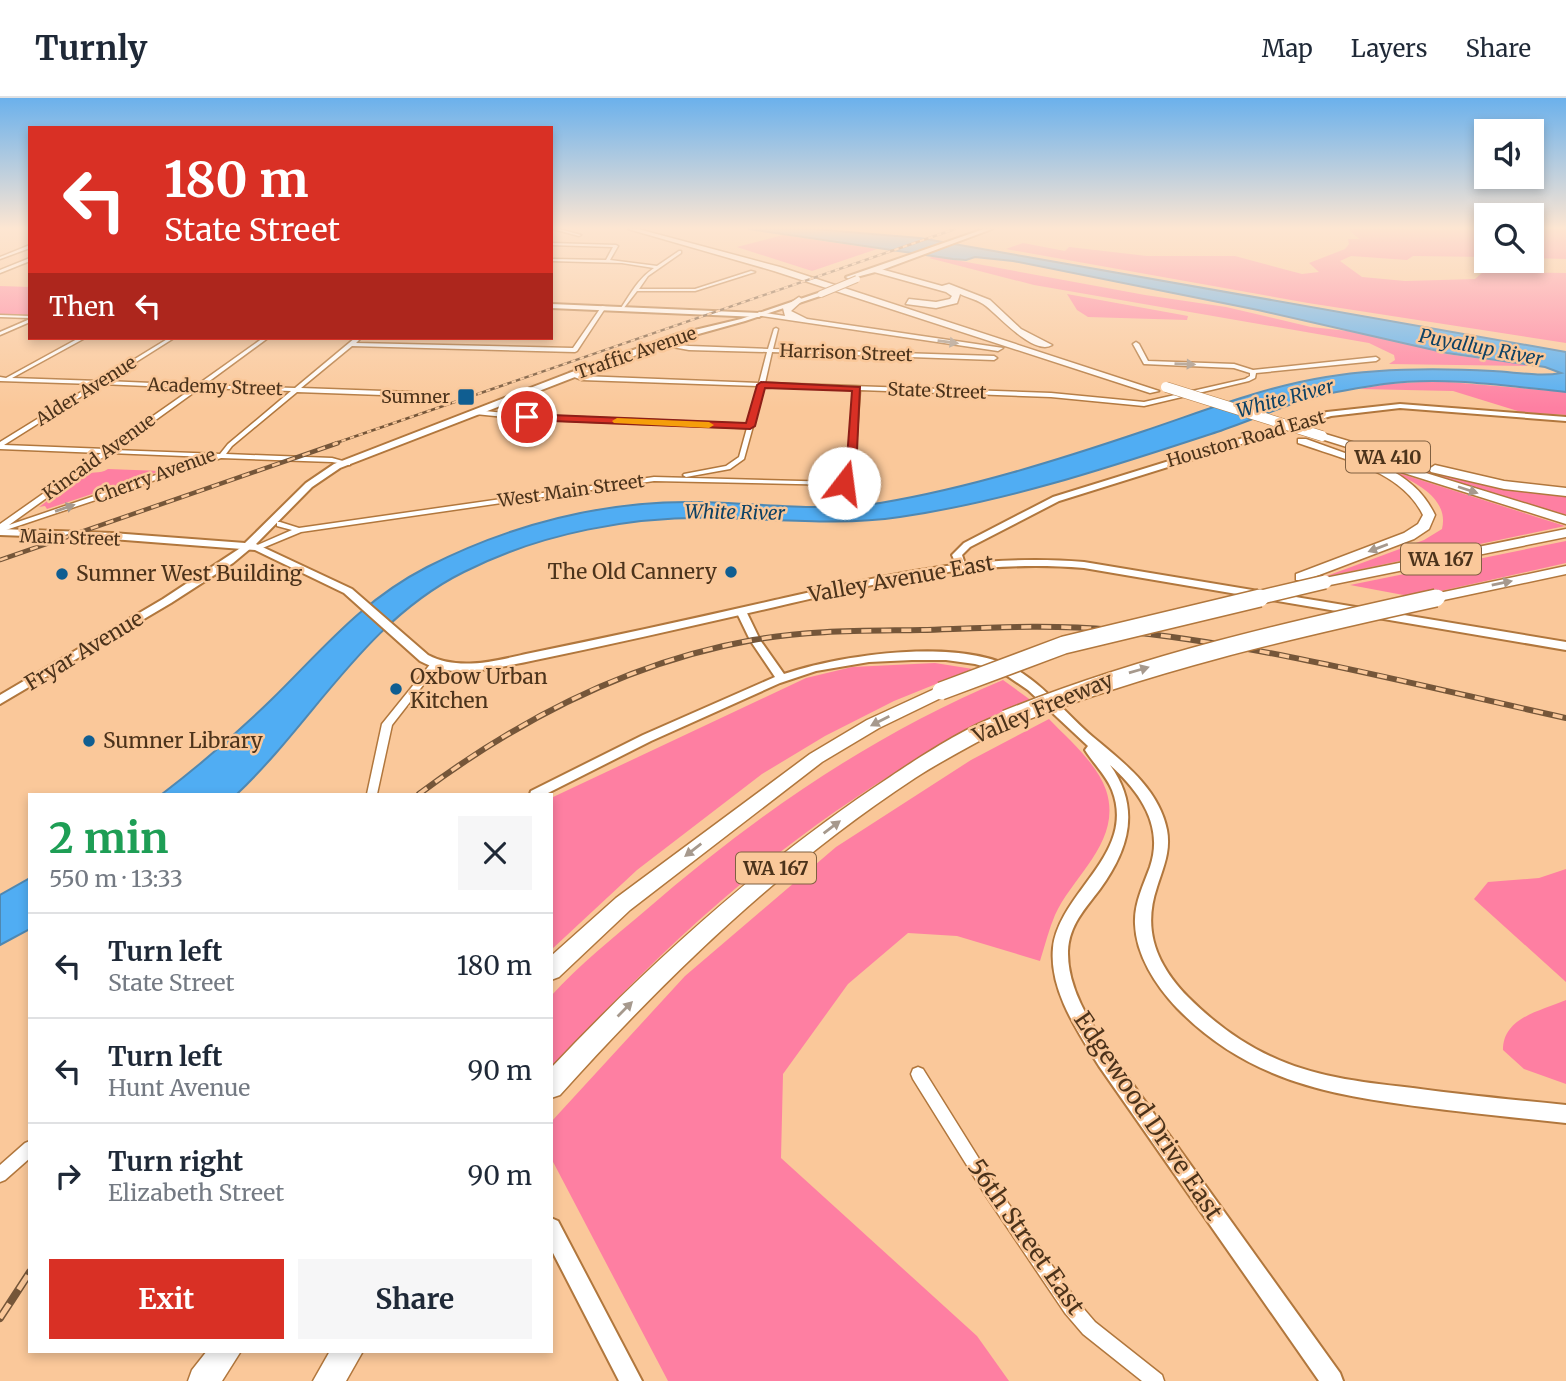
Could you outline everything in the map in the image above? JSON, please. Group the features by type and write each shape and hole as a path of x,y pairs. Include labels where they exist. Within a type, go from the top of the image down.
{"highway":[{"name":"WA 410","path":"812,289 1123,381 1156,387 1222,412 1311,439 1504,485 1566,491"},
{"name":"WA 410","path":"856,289 1311,439"},
{"path":"864,289 915,304 941,304 956,298 955,293 944,289"},
{"path":"957,289 978,297 998,310 1025,335 1156,387"},
{"path":"759,315 866,327 891,320 880,307 815,290"},
{"path":"799,300 786,310 787,313 824,323"},
{"path":"759,315 1010,350 1123,381"},
{"path":"1311,439 1566,520"},
{"path":"1064,645 1169,609 1301,577 1409,536 1424,526 1429,515 1419,495 1396,479 1311,439"},
{"name":"WA 167","path":"553,968 623,904 817,758 873,724 941,691 1064,645 1325,582 1561,534"},
{"name":"Valley Freeway","path":"553,1084 656,977 766,876 909,773 1006,719 1109,679 1186,656 1566,570"},
{"path":"203,1381 224,1353"},
{"path":"328,1381 347,1353"}],"main road":[{"name":"Traffic Avenue","path":"257,542 321,476 572,375 681,336 759,315 799,300 818,289"},
{"name":"Traffic Avenue","path":"815,290 819,289"},
{"name":"Traffic Avenue","path":"257,542 280,524 314,490 345,469 348,464"},
{"name":"Main Street","path":"0,531 17,538 257,542"},
{"name":"Valley Avenue East","path":"257,542 348,591 409,648 435,664 488,666 960,564 1011,560 1084,565 1566,646"}],"street":[{"path":"623,308 634,290 699,289"},
{"path":"553,306 759,315"},
{"path":"351,344 575,350 604,307"},
{"path":"717,312 733,316 728,324"},
{"path":"0,316 28,318"},
{"path":"0,334 28,319"},
{"path":"654,479 705,473 733,466 742,458 776,329"},
{"path":"681,336 685,343 698,348"},
{"path":"2,380 78,340"},
{"name":"Alder Avenue","path":"0,446 169,340"},
{"name":"Kincaid Avenue","path":"0,531 107,450 263,340"},
{"name":"Cherry Avenue","path":"0,531 222,455 230,444 356,340"},
{"path":"506,348 512,340"},
{"name":"Harrison Street","path":"659,344 698,348 994,358"},
{"path":"1136,344 1146,363 1224,365 1253,372 1376,359"},
{"name":"State Street","path":"572,375 582,378 1059,395 1144,404 1247,380 1253,377 1253,372"},
{"name":"Academy Street","path":"2,380 411,394 430,399"},
{"name":"West Main Street","path":"257,542 299,530 654,479 821,486 844,483 851,472 857,388"},
{"name":"Houston Road East","path":"960,564 957,555 967,545 1056,499 1330,414 1400,406 1566,419"},
{"path":"475,412 525,417 750,426"},
{"path":"0,446 222,455 348,464"},
{"path":"309,460 322,465 321,476"},
{"name":"West Main Street","path":"280,524 299,530"},
{"name":"Fryar Avenue","path":"0,700 167,601 184,596 236,564 257,542"},
{"path":"741,611 755,640 781,678"},
{"path":"538,793 595,762 781,678 817,667 900,656 969,658 1006,669 1125,772 1155,812 1162,836 1162,855 1143,908 1146,940 1155,964 1172,991 1223,1036 1255,1058 1295,1075 1331,1085 1475,1105 1566,1114"},
{"path":"372,793 387,724 435,664"},
{"name":"Edgewood Drive East","path":"1071,725 1109,774 1120,794 1123,809 1113,852 1107,865 1073,914 1062,937 1063,973 1078,1017 1112,1071 1332,1381"},
{"name":"56th Street East","path":"918,1074 991,1191 1071,1307 1089,1328 1156,1381"},
{"path":"0,1175 28,1150"},
{"path":"553,1232 631,1381"}],"shaded area":[{"path":"0,289 28,289 28,315 0,314"},
{"path":"1056,289 1112,289 1226,307 1311,327 1366,333 1447,353 1439,353 1535,366 1389,364 1395,360 1394,355 1369,343"},
{"path":"1229,289 1566,289 1566,343 1308,303"},
{"path":"1067,294 1188,316 1187,320 1088,317 1077,310"},
{"path":"1437,381 1566,392 1566,415 1521,412 1453,391 1360,389 1387,384"},
{"path":"1401,465 1458,479 1566,496 1566,515"},
{"path":"108,469 161,471 47,509 45,506 39,507 81,476"},
{"path":"1386,469 1565,526 1324,577 1424,540 1442,529 1443,517 1434,498 1416,484"},
{"path":"1566,541 1566,563 1414,597 1350,585"},
{"path":"935,663 973,669 894,701 825,736 762,774 637,870 553,948 553,797 806,678 852,667"},
{"path":"1003,680 1032,701 963,734 896,772 833,813 772,859 657,959 553,1068 553,994 573,973 687,876 771,811 860,752 954,702"},
{"path":"1049,719 1081,752 1102,780 1109,808 1108,825 1102,841 1055,915 1040,961 957,936 908,933 848,984 783,1074 781,1158 977,1336 1009,1381 668,1381 553,1162 553,1120 685,976 836,847 971,760"},
{"path":"1566,869 1566,982 1474,899 1488,882 1539,878"},
{"path":"1566,1000 1566,1084 1524,1069 1503,1050 1509,1030 1516,1023"}],"water":[{"path":"1152,289 1208,289 1566,352 1566,392 1453,381 1384,384 1306,399 1217,432 1100,470 941,510 855,521 718,518 653,520 556,537 493,558 464,572 429,593 398,617 342,674 265,766 238,793 163,793 245,725 344,627 382,595 403,580 458,552 524,527 593,511 663,502 834,507 913,497 1013,472 1257,393 1326,377 1410,370 1561,373 1545,367 1447,353"},
{"path":"28,879 28,930 0,945 0,895"}],"railway":[{"path":"333,444 782,289"},
{"path":"0,560 338,443"},
{"path":"420,793 496,741 536,718 619,679 707,650 753,640 816,633 1017,627 1113,630 1227,645 1284,656 1566,718"},
{"path":"0,1318 28,1275"}],"slow traffic":[{"path":"617,421 709,425"}],"place":[{"name":"Sumner","path":"466,397"},
{"name":"The Old Cannery","path":"731,572"},
{"name":"Sumner West Building","path":"62,574"},
{"name":"Oxbow Urban Kitchen","path":"396,689"},
{"name":"Sumner Library","path":"89,741"}],"route":[{"path":"527,417 750,426 761,385 857,388 851,472 844,483"}],"water label":[{"name":"Puyallup River","path":"1481,347"},
{"name":"White River","path":"1285,398"},
{"name":"White River","path":"735,512"}]}
